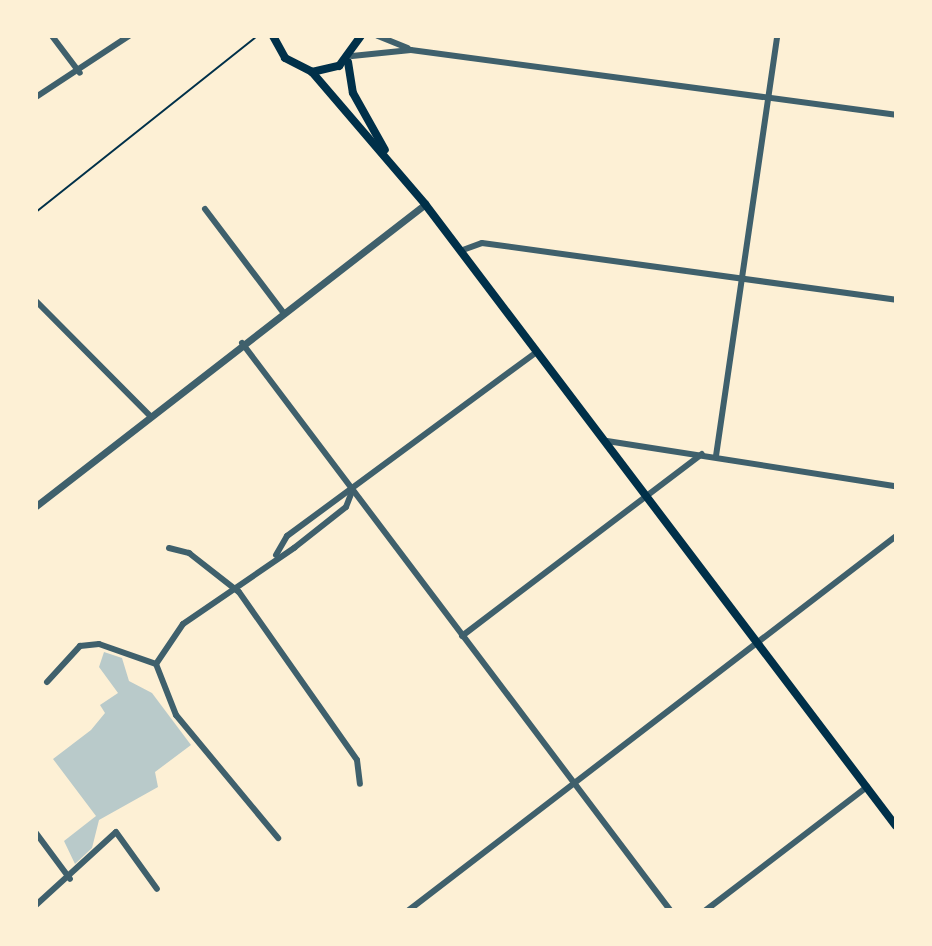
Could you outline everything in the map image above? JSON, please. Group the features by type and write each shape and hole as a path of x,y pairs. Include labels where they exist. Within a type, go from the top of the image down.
{"main road":[{"path":"273,36 285,58 312,72 390,158 896,825"},
{"path":"361,36 347,81 390,158"},
{"path":"312,72 352,57"}],"street":[{"path":"52,36 80,73"},
{"path":"36,97 80,73 129,36"},
{"path":"378,36 411,50"},
{"path":"716,456 744,280 777,36"},
{"path":"352,57 411,50 896,115"},
{"path":"36,506 242,343 425,204"},
{"path":"205,209 283,312"},
{"path":"460,251 482,243 896,300"},
{"path":"36,301 151,417"},
{"path":"242,343 670,910"},
{"path":"276,555 287,536 537,352"},
{"path":"607,441 896,486"},
{"path":"462,636 702,454"},
{"path":"156,664 183,624 346,507 352,491"},
{"path":"409,910 756,640 896,536"},
{"path":"169,548 189,553 231,588 357,760 360,784"},
{"path":"47,682 80,646 99,644 156,664 176,715 278,838"},
{"path":"706,910 867,787"},
{"path":"36,905 70,879 116,832 157,889"},
{"path":"36,833 70,879"}],"path":[{"path":"36,212 257,36"}],"shaded area":[{"path":"104,652 122,658 129,681 152,693 191,745 155,772 158,787 99,820 92,848 75,864 64,841 96,816 53,759 91,730 105,713 100,705 118,693 99,667"}]}
